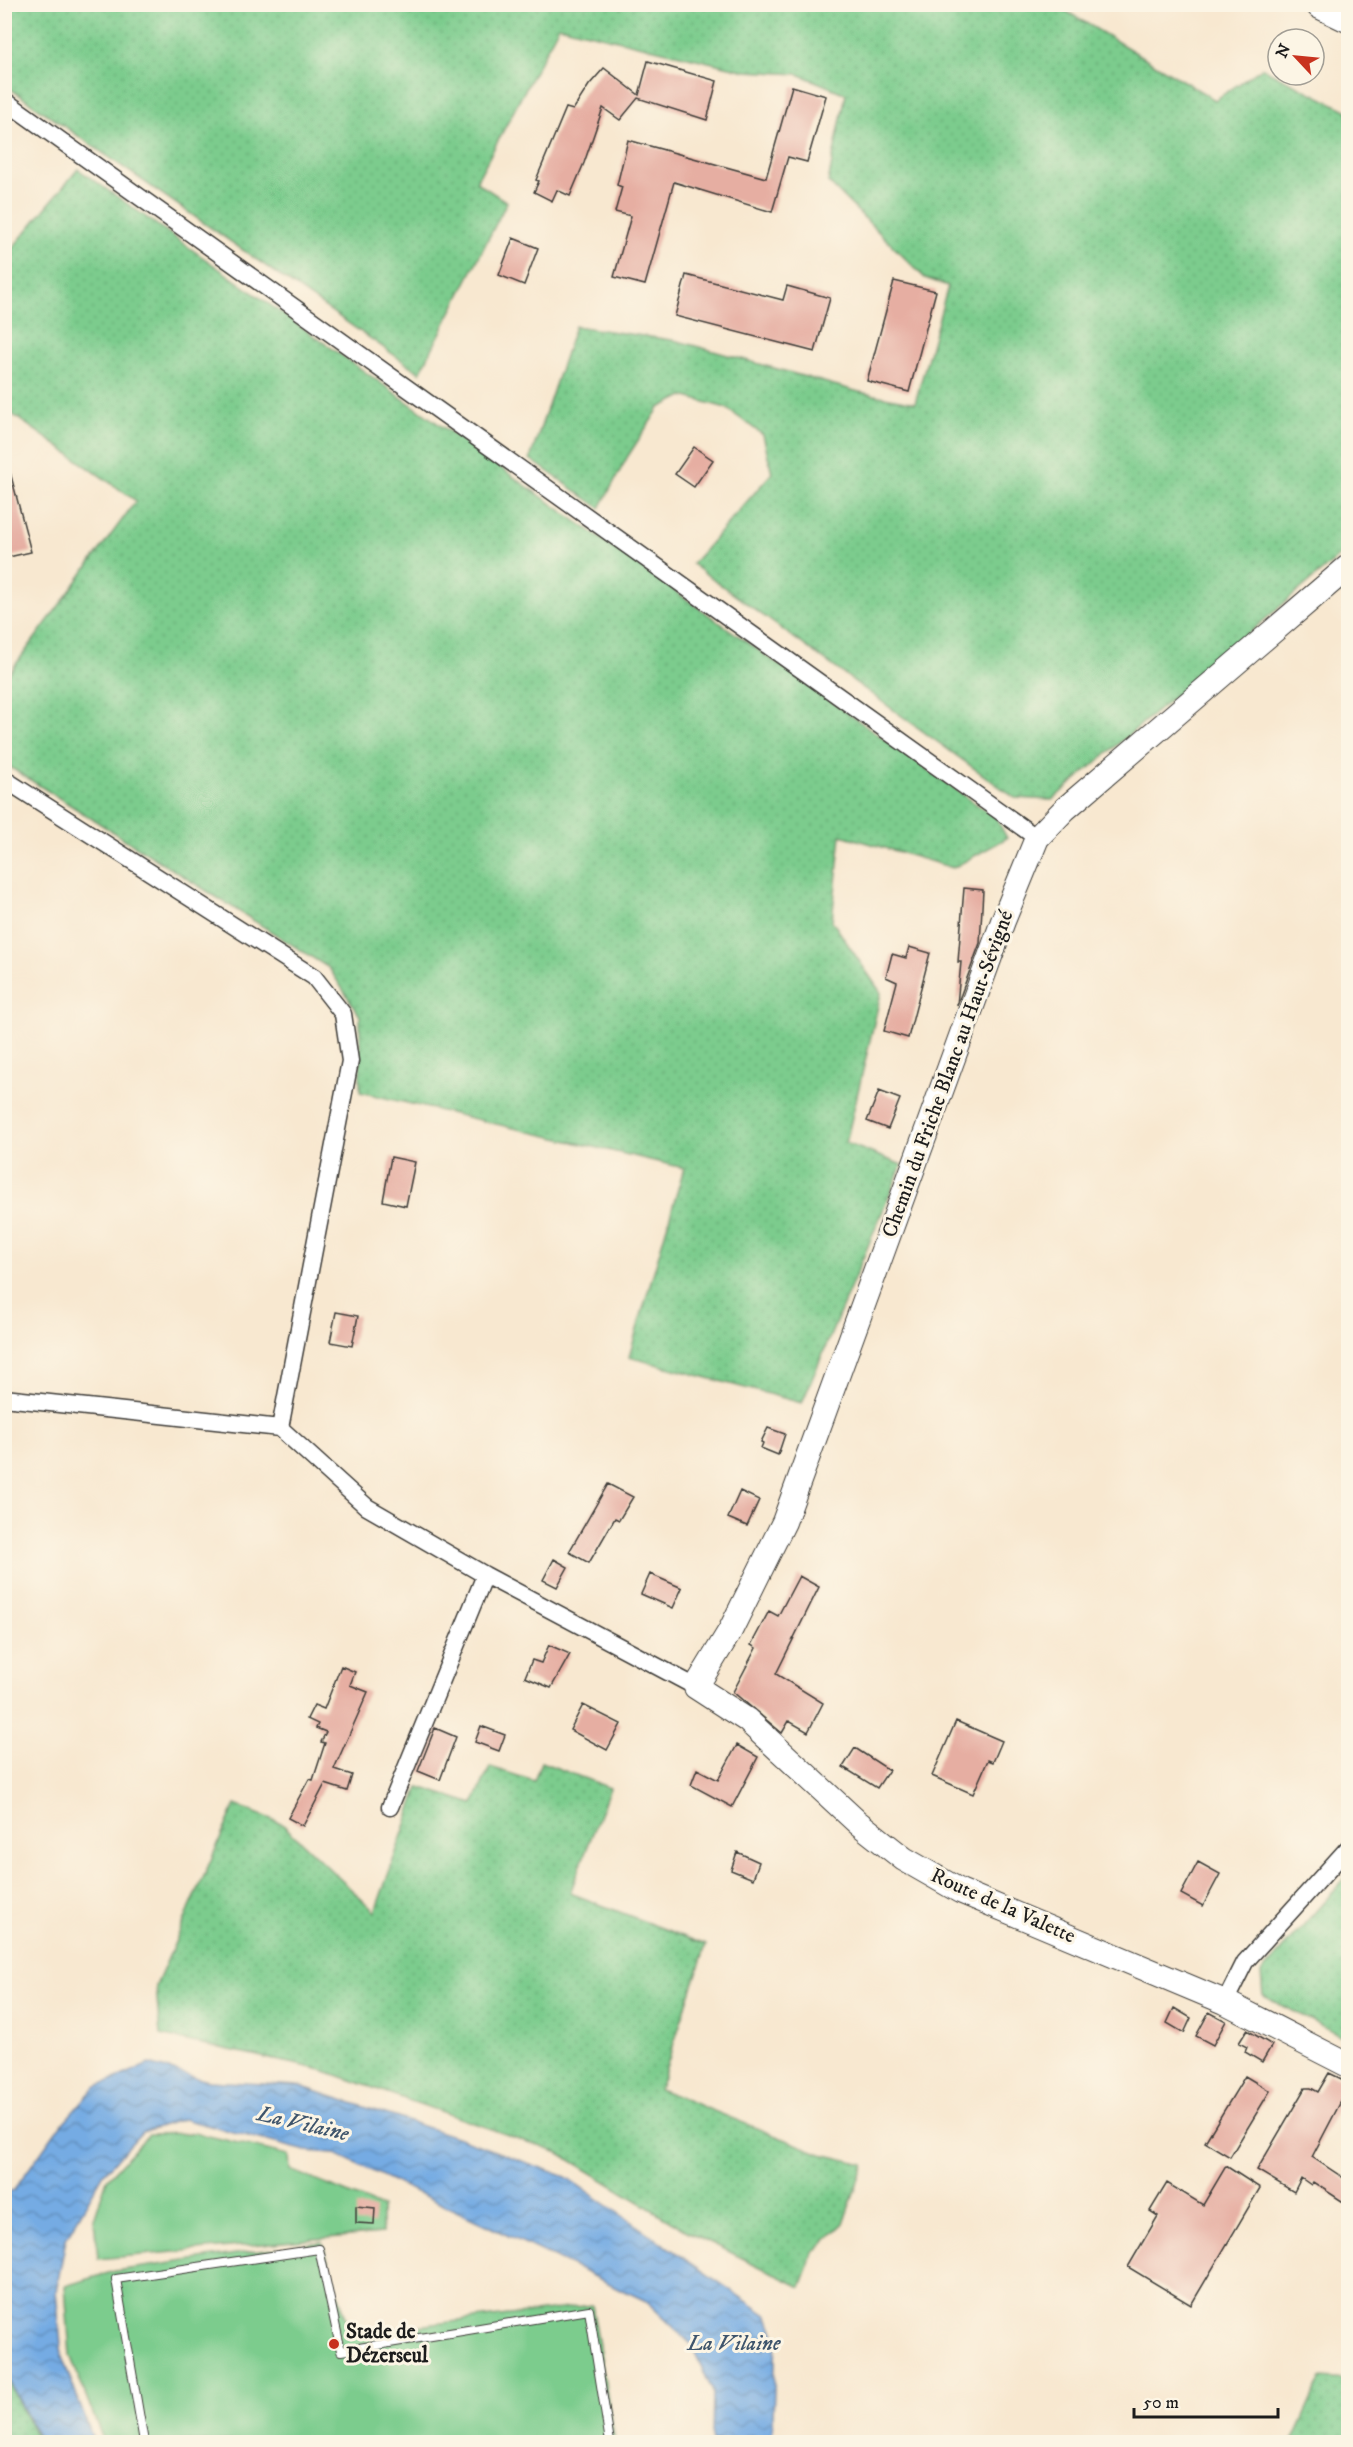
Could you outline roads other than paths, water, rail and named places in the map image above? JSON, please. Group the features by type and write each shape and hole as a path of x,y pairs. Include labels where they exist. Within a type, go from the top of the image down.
{"highway":[{"path":"1322,4 1348,17"}],"street":[{"path":"4,100 1037,838"},
{"name":"Chemin du Friche Blanc au Haut-Sévigné","path":"696,1687 730,1631 784,1522 1003,921 1037,838 1065,809 1348,567"},
{"path":"4,779 314,977 343,1014 350,1061 280,1428"},
{"path":"4,1398 280,1428 367,1507 484,1575 696,1687"},
{"path":"390,1807 484,1575"},
{"name":"Route de la Valette","path":"696,1687 747,1720 857,1822 904,1859 960,1890 1225,2002 1348,2065"},
{"path":"1225,2002 1245,1962 1348,1848"}],"lane":[{"path":"144,2442 116,2279 319,2249 341,2350 589,2310 610,2442"}],"water":[{"name":"La Vilaine","path":"149,2064 208,2081 300,2086 456,2137 566,2177 768,2316 776,2338 772,2442 712,2442 713,2392 691,2344 646,2301 334,2153 306,2151 183,2119 142,2132 104,2173 66,2239 56,2291 62,2357 94,2442 41,2442 5,2373 5,2192 14,2190 56,2131 95,2087"}],"place":[{"name":"Stade de Dézerseul","path":"334,2344"}]}
